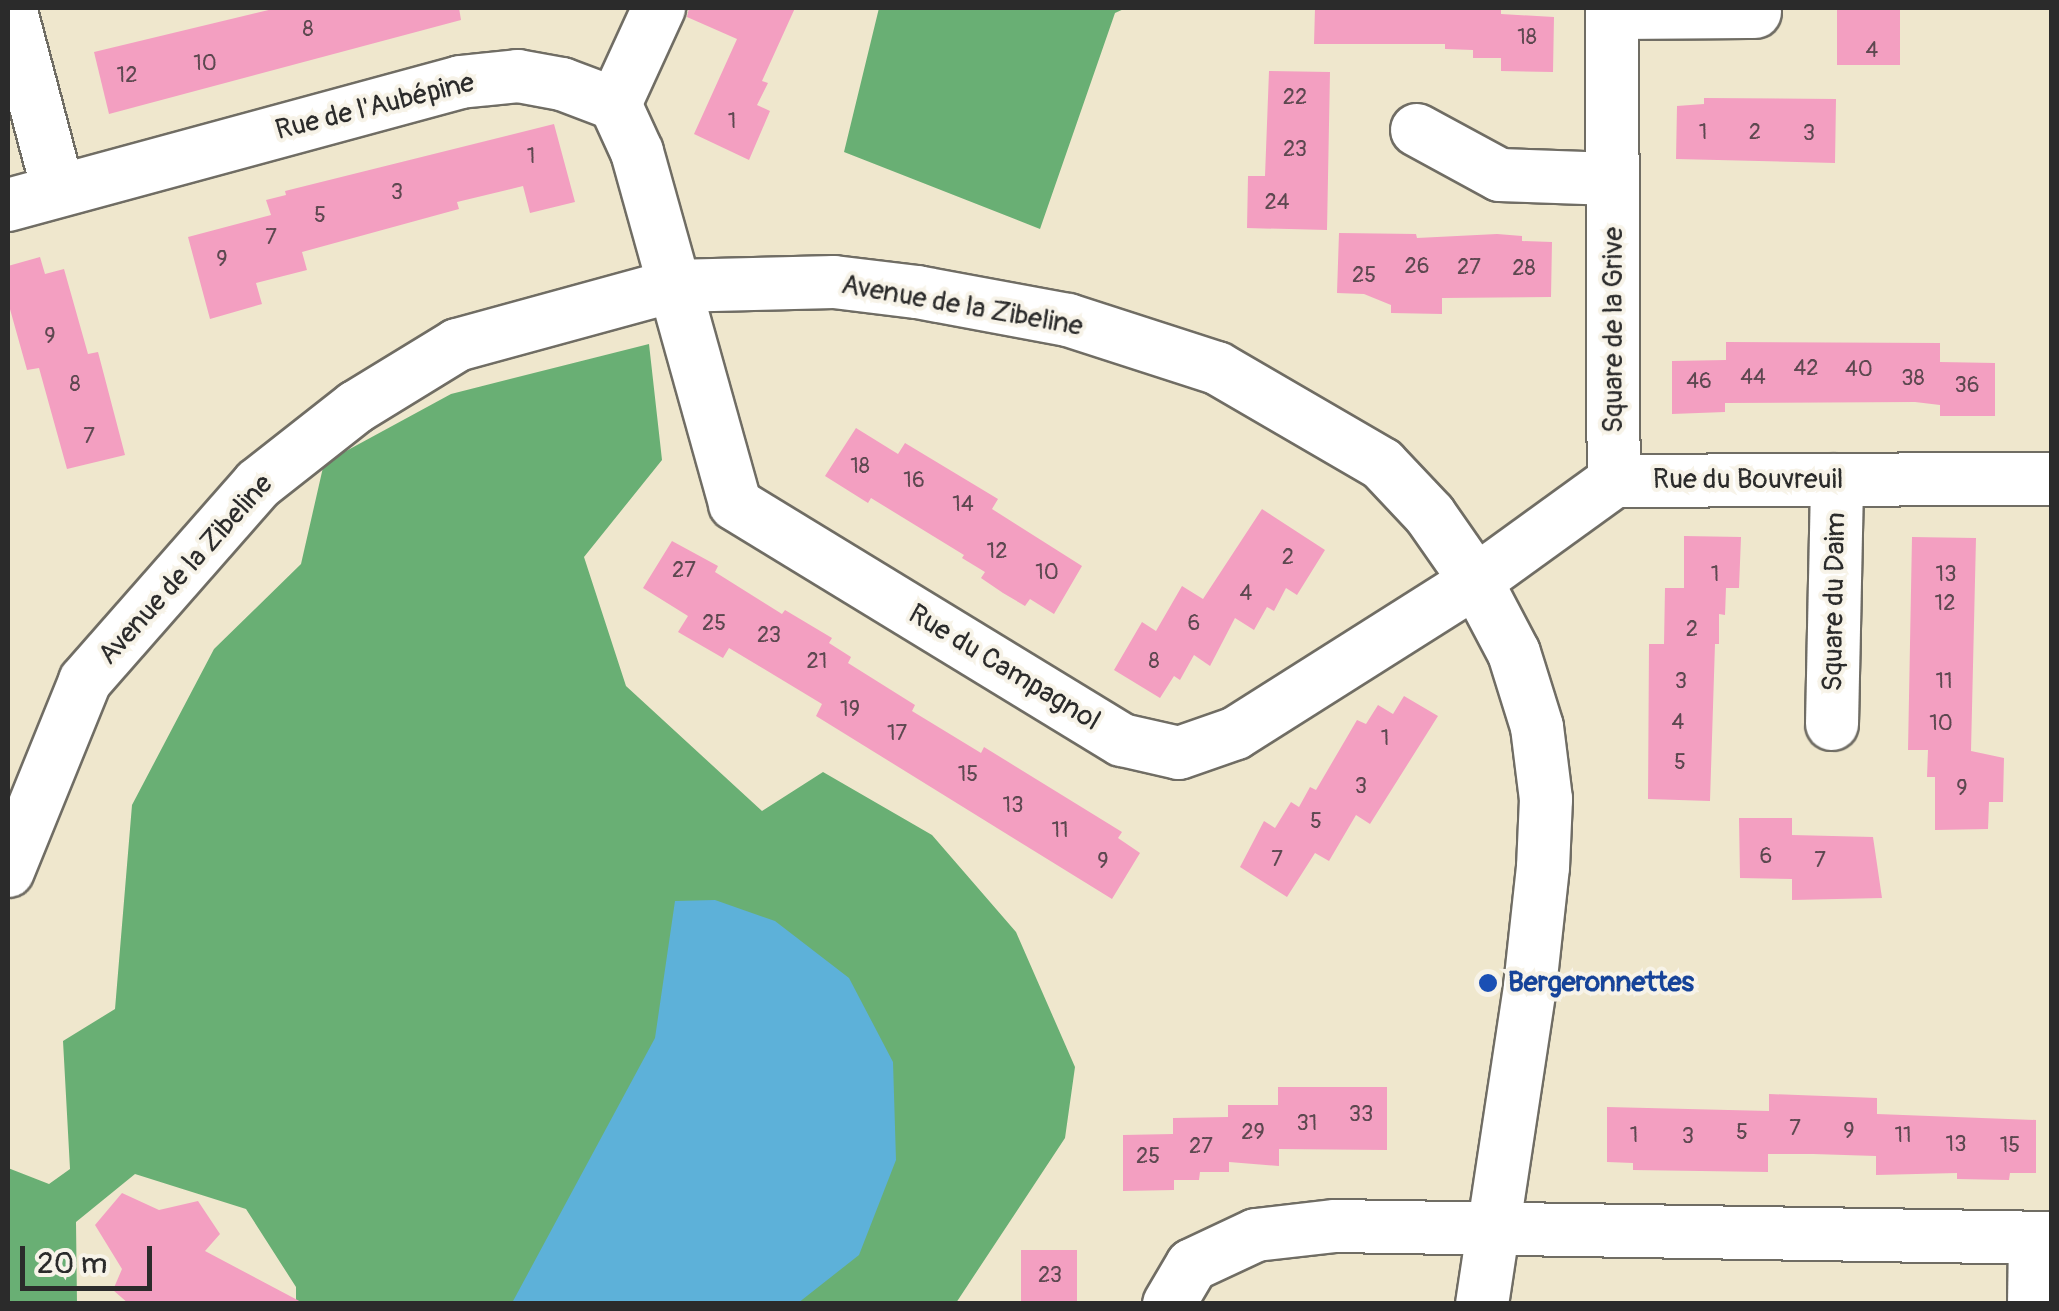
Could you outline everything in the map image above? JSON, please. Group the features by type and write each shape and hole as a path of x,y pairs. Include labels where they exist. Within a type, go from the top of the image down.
{"street":[{"path":"10,8 58,190"},
{"path":"659,8 615,104 637,152 673,286"},
{"name":"Square de la Grive","path":"1614,481 1612,10 1755,12"},
{"name":"Rue de l'Aubépine","path":"8,205 460,82 518,76 562,84 615,104"},
{"path":"1417,130 1500,175 1613,179"},
{"name":"Avenue de la Zibeline","path":"8,870 85,682 258,484 356,407 457,346 673,286 834,282 917,292 1068,320 1218,368 1382,464 1430,515 1476,580 1514,652 1537,727 1546,799 1532,978 1482,1304"},
{"name":"Rue du Campagnol","path":"673,286 736,504 1122,740 1179,752 1236,733 1476,580"},
{"name":"Rue du Bouvreuil","path":"1476,580 1614,481 2052,479"},
{"name":"Square du Daim","path":"1832,724 1837,480"},
{"path":"1169,1304 1192,1265 1256,1235 1335,1226 2043,1239 2034,1304"}],"green space":[{"path":"879,8 1126,8 1115,13 1040,229 844,152"},
{"path":"649,344 662,460 584,557 626,686 762,811 823,772 932,835 1016,932 1075,1067 1065,1138 956,1303 296,1303 296,1287 246,1209 135,1174 76,1222 77,1303 8,1303 8,1168 49,1184 70,1169 63,1041 115,1009 132,805 214,649 301,564 324,463 451,394"}],"water":[{"path":"715,900 775,921 849,978 893,1062 896,1160 859,1255 798,1303 512,1303 655,1038 675,901"}],"building":[{"path":"277,8 459,8 461,20 109,114 94,52"},
{"path":"689,8 795,8 762,81 768,83 757,105 770,111 749,160 694,134 737,39 687,17"},
{"path":"1315,8 1501,8 1501,14 1554,17 1553,72 1501,71 1501,58 1473,58 1473,50 1445,49 1445,44 1314,44"},
{"path":"1837,8 1900,8 1900,65 1837,65"},
{"path":"1269,71 1330,72 1327,230 1247,228 1248,176 1265,176"},
{"path":"1704,98 1836,99 1835,163 1676,159 1677,106 1704,104"},
{"path":"554,124 575,202 530,213 523,186 457,202 459,209 302,252 307,270 256,283 262,304 210,319 188,237 271,215 266,200 286,195 285,191"},
{"path":"1339,233 1416,234 1417,238 1497,234 1522,236 1522,241 1552,242 1551,297 1442,298 1442,314 1391,313 1391,305 1364,294 1337,293"},
{"path":"40,257 45,274 64,269 88,354 98,352 125,455 67,469 39,368 27,370 8,302 8,266"},
{"path":"1726,342 1940,343 1940,362 1995,363 1995,416 1940,416 1940,405 1915,402 1725,403 1725,412 1672,414 1672,361 1726,360"},
{"path":"856,428 898,454 905,443 998,499 992,509 1082,566 1054,614 1030,599 1025,606 1003,593 981,578 985,572 962,558 964,555 871,498 868,503 825,476"},
{"path":"1262,509 1325,550 1297,595 1286,588 1274,611 1267,607 1254,630 1235,618 1210,666 1194,655 1180,680 1174,676 1160,698 1114,670 1142,622 1156,631 1182,586 1203,599"},
{"path":"1684,536 1741,537 1739,588 1726,588 1725,615 1719,614 1719,644 1715,644 1710,801 1648,799 1649,644 1664,644 1665,588 1684,588"},
{"path":"1912,537 1976,538 1971,751 2004,758 2003,802 1989,802 1988,829 1935,830 1935,777 1927,777 1928,750 1908,750"},
{"path":"672,541 718,566 715,572 782,614 785,610 832,638 829,643 851,657 848,663 915,705 912,711 981,753 984,747 1122,832 1118,838 1140,853 1112,899 816,716 822,704 729,648 723,658 678,632 688,616 643,588"},
{"path":"1404,696 1438,716 1370,824 1356,815 1329,861 1315,853 1287,897 1240,867 1264,821 1275,828 1291,802 1299,807 1310,787 1316,790 1357,720 1366,724 1378,705 1393,714"},
{"path":"1739,818 1792,818 1792,835 1873,837 1882,898 1792,900 1792,879 1740,878"},
{"path":"1278,1087 1387,1087 1387,1150 1279,1149 1279,1166 1229,1162 1229,1172 1200,1172 1199,1180 1174,1180 1174,1190 1123,1191 1123,1135 1173,1134 1173,1118 1228,1117 1228,1105 1278,1105"},
{"path":"1769,1094 1877,1098 1877,1114 2036,1120 2036,1173 2010,1173 2009,1180 1957,1179 1957,1173 1876,1175 1876,1156 1813,1154 1768,1154 1768,1172 1633,1170 1633,1163 1607,1162 1607,1107 1769,1111"},
{"path":"122,1193 159,1210 198,1201 220,1234 205,1251 305,1304 129,1304 113,1290 122,1269 95,1225"},
{"path":"1021,1250 1077,1250 1077,1304 1021,1304"}],"place":[{"name":"Bergeronnettes","path":"1488,983"}]}
